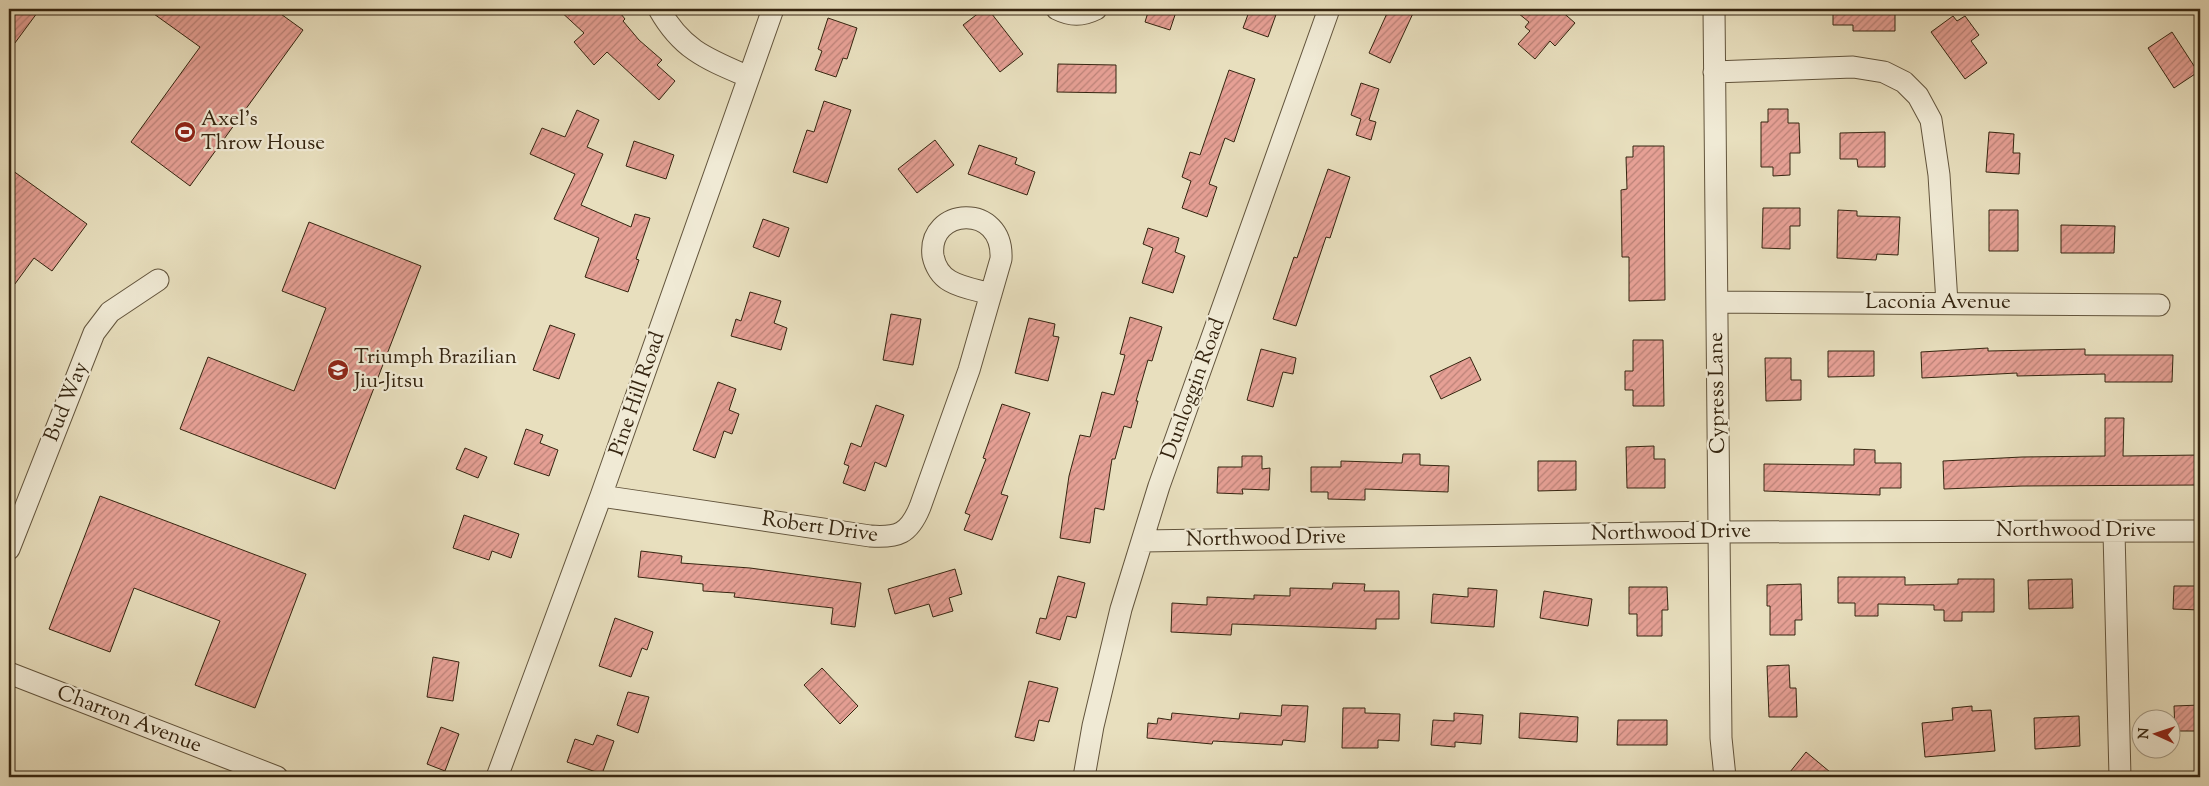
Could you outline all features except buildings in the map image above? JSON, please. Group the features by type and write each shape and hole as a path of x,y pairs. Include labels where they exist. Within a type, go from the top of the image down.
{"street":[{"path":"659,9 676,35 691,48 707,59 749,77"},
{"name":"Pine Hill Road","path":"497,777 602,496 774,9"},
{"path":"1057,9 1077,15 1096,9"},
{"name":"Dunloggin Road","path":"1084,777 1093,726 1121,609 1142,541 1329,9"},
{"name":"Cypress Lane","path":"1714,9 1721,738 1725,777"},
{"path":"1714,72 1853,67 1884,72 1904,82 1918,96 1932,120 1939,175 1947,304"},
{"name":"Bud Way","path":"9,549 94,333 110,312 158,280"},
{"name":"Robert Drive","path":"602,496 870,536 888,537 902,533 913,523 920,507 969,370 991,294"},
{"name":"Laconia Avenue","path":"1717,302 2159,305"},
{"name":"Northwood Drive","path":"1142,541 1719,532 2200,531"},
{"path":"2114,532 2120,777"},
{"name":"Charron Avenue","path":"9,673 277,777"}],"place":[{"name":"Axel's Throw House","path":"185,132"},
{"name":"Triumph Brazilian Jiu-Jitsu","path":"338,370"}]}
